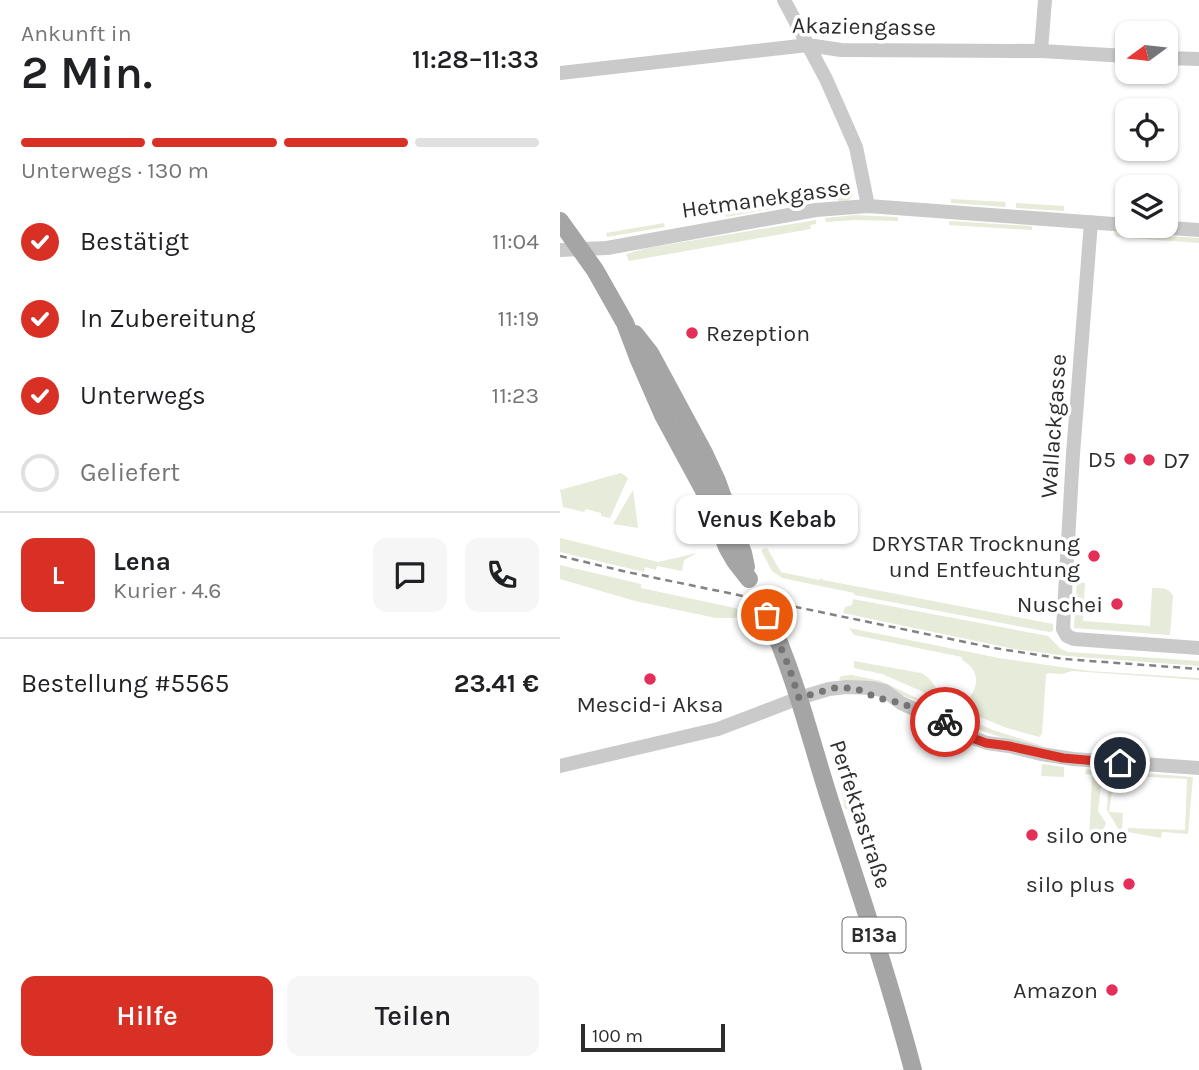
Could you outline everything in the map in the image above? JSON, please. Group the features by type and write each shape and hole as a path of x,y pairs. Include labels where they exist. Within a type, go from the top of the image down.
{"main road":[{"path":"560,221 595,270 625,323 650,354 704,453 717,481 752,584"},
{"name":"Perfektastraße","path":"767,615 789,667 888,979 914,1070"}],"street":[{"path":"784,0 827,79 856,147 869,206"},
{"path":"1041,51 1045,0"},
{"name":"Akaziengasse","path":"560,73 808,45 841,50 1041,51 1115,55"},
{"path":"1178,58 1199,59"},
{"name":"Hetmanekgasse","path":"560,250 607,248 816,210 869,206 1115,224"},
{"name":"Wallackgasse","path":"1091,222 1063,623 1065,633 1074,639 1199,648"},
{"path":"1178,229 1199,230"},
{"path":"560,766 718,729 799,698 834,688 872,688 883,690 901,703 948,724 969,727 1009,746 1052,750 1082,760 1199,768"}],"green space":[{"path":"854,194 849,200 841,202 836,199 812,201 726,217 725,212 823,196"},
{"path":"951,199 1006,202 1005,207 951,203"},
{"path":"1016,203 1064,206 1064,211 1016,208"},
{"path":"855,215 898,217 898,221 826,222 825,218"},
{"path":"816,220 816,224 810,225 811,229 629,261 626,254 647,248"},
{"path":"949,221 1032,226 1032,230 949,225"},
{"path":"664,223 665,227 607,237 606,233"},
{"path":"1131,238 1199,238 1199,243"},
{"path":"621,473 628,478 610,518 586,509 584,512 563,507 560,490"},
{"path":"633,490 638,528 613,524"},
{"path":"560,538 658,562 697,553 684,560 682,571 657,566 656,570 645,567 644,572 560,552"},
{"path":"767,548 781,572 1053,624 1053,631 854,595 782,578 772,571 762,552 762,549"},
{"path":"560,565 641,584 641,588 749,611 734,618 716,618 635,601 560,579"},
{"path":"1077,582 1085,583 1083,621 1150,626 1152,588 1167,590 1173,596 1170,635 1074,628"},
{"path":"853,599 1048,636 1068,652 1199,661 1199,666 1067,656 1014,649 843,613 845,607 852,605"},
{"path":"849,628 999,658 1089,671 1199,680 1072,671 1062,674 1048,673 1042,734 1039,737 1007,728 965,711 965,704 974,690 976,676 962,657 854,635"},
{"path":"854,661 921,673 935,687 937,698 882,674 854,668"},
{"path":"852,675 881,681 923,701 874,684 839,680 841,676"},
{"path":"964,718 1043,746 1037,748 1017,743 972,727"},
{"path":"1043,764 1064,767 1064,777 1041,776"},
{"path":"1087,769 1097,770 1102,777 1098,811 1106,823 1099,841 1089,842 1092,775 1085,774"},
{"path":"1127,772 1193,777 1188,834 1162,832 1161,838 1128,832 1128,828 1185,830 1187,779 1130,776 1128,783 1125,779"},
{"path":"845,787 874,873 871,874 849,809 845,809 841,788"},
{"path":"1108,791 1112,791 1109,812 1123,813 1122,830 1119,830 1107,810"}],"tunnel":[{"path":"754,590 767,615"}],"railway":[{"path":"560,556 994,648 1064,659 1199,669"}],"way so far":[{"path":"767,615 778,637 799,698 834,688 855,688 868,695 901,703 945,722"}],"place":[{"name":"Rezeption","path":"692,333"},
{"name":"D5","path":"1130,459"},
{"name":"D7","path":"1149,460"},
{"name":"DRYSTAR Trocknung und Entfeuchtung","path":"1094,556"},
{"name":"Nuschei","path":"1117,604"},
{"name":"Venus Kebab","path":"767,615"},
{"name":"Mescid-i Aksa","path":"650,679"},
{"name":"silo one","path":"1032,835"},
{"name":"silo plus","path":"1129,884"},
{"name":"Amazon","path":"1112,990"}],"route":[{"path":"945,722 964,735 986,743 1063,758 1120,763"}]}
